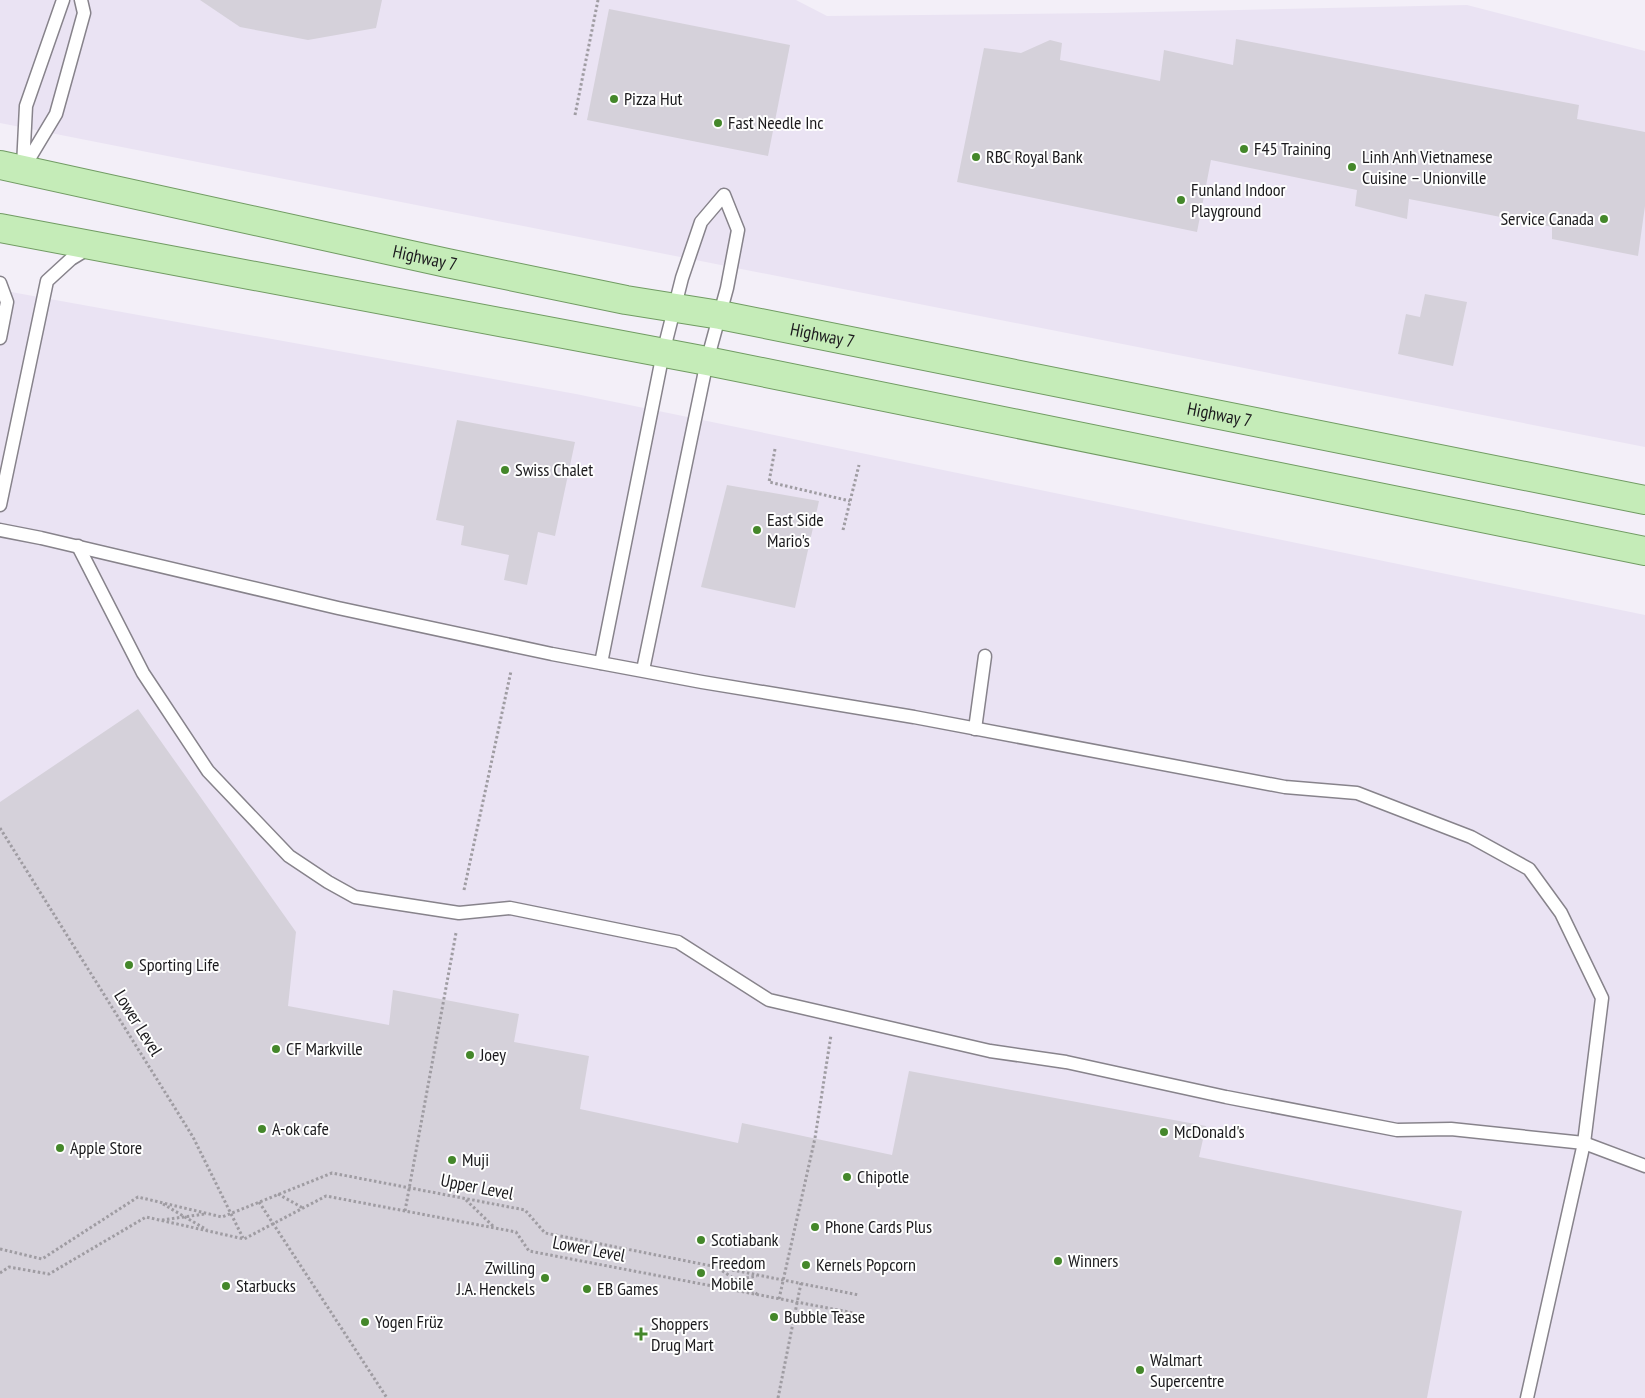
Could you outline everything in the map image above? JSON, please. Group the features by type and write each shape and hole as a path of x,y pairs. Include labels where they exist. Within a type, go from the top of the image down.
{"main road":[{"name":"Highway 7","path":"12,167 447,263 720,315 1645,500"},
{"path":"0,228 707,361 1645,551"}],"lane":[{"path":"12,167 26,106 64,0"},
{"path":"12,167 56,114 84,13 81,0"},
{"path":"601,663 662,353 674,307 700,222 724,195 738,230 720,315 707,361 643,670"},
{"path":"0,505 47,281 71,259 95,245"},
{"path":"0,283 7,302 0,338"},
{"path":"0,530 78,546 338,608 601,663 975,729 1285,787 1357,793 1471,837 1529,869 1561,913 1602,998 1584,1143 1527,1398"},
{"path":"78,546 143,673 208,770 289,856 328,882 355,897 459,913 510,908 678,942 769,1000 990,1050 1066,1062 1397,1130 1451,1129 1584,1143 1645,1166"},
{"path":"975,729 985,656"}],"path":[{"path":"575,115 598,0"},
{"path":"775,448 769,482 850,501"},
{"path":"843,530 858,465"},
{"path":"405,1211 445,1000 459,913 511,671"},
{"name":"Lower Level","path":"0,828 193,1137 244,1239 326,1196 516,1232 528,1251 854,1313"},
{"path":"779,1299 815,1138 835,1014"},
{"name":"Upper Level","path":"0,1249 42,1259 138,1197 222,1217 332,1173 525,1210 544,1232 859,1295"},
{"path":"278,1194 303,1208"},
{"path":"465,1199 494,1228"},
{"path":"159,1202 209,1232"},
{"path":"259,1202 387,1398"},
{"path":"160,1220 208,1213"},
{"path":"0,1273 9,1267 49,1274 146,1217 244,1239"},
{"path":"715,1266 760,1295"},
{"path":"708,1285 760,1275"},
{"path":"778,1398 802,1283"}],"shaded area":[{"path":"0,0 796,0 827,16 1106,13 1467,5 1645,51 1645,447 0,123"},
{"path":"0,290 576,394 1645,615 1645,1398 0,1398"}],"building":[{"path":"200,0 382,0 376,28 308,40 240,27"},
{"path":"609,9 790,45 768,156 587,120"},
{"path":"1236,39 1579,105 1577,119 1645,132 1645,206 1638,256 1552,239 1552,227 1409,199 1407,219 1355,206 1357,190 1211,160 1197,232 957,182 984,48 1021,53 1050,40 1062,43 1060,60 1160,81 1164,50 1233,65"},
{"path":"1425,294 1467,302 1453,366 1398,354 1406,314 1420,317"},
{"path":"457,420 575,442 555,536 538,532 527,585 504,580 509,555 461,545 464,526 436,520"},
{"path":"727,485 819,501 795,608 701,587"},
{"name":"CF Markville","path":"138,709 296,932 288,1006 389,1025 393,990 519,1014 514,1042 589,1056 580,1109 738,1143 742,1123 892,1155 909,1071 1206,1126 1199,1157 1462,1211 1427,1398 0,1398 0,802"}],"place":[{"name":"Pizza Hut","path":"614,99"},
{"name":"Fast Needle Inc","path":"718,123"},
{"name":"F45 Training","path":"1244,149"},
{"name":"RBC Royal Bank","path":"976,157"},
{"name":"Linh Anh Vietnamese Cuisine – Unionville","path":"1352,167"},
{"name":"Funland Indoor Playground","path":"1181,200"},
{"name":"Service Canada","path":"1604,219"},
{"name":"Swiss Chalet","path":"505,470"},
{"name":"East Side Mario's","path":"757,530"},
{"name":"Sporting Life","path":"129,965"},
{"name":"CF Markville","path":"276,1049"},
{"name":"Joey","path":"470,1055"},
{"name":"A-ok cafe","path":"262,1129"},
{"name":"McDonald's","path":"1164,1132"},
{"name":"Apple Store","path":"60,1148"},
{"name":"Muji","path":"452,1160"},
{"name":"Chipotle","path":"847,1177"},
{"name":"Phone Cards Plus","path":"815,1227"},
{"name":"Scotiabank","path":"701,1240"},
{"name":"Winners","path":"1058,1261"},
{"name":"Kernels Popcorn","path":"806,1265"},
{"name":"Freedom Mobile","path":"701,1273"},
{"name":"Zwilling J.A. Henckels","path":"545,1278"},
{"name":"Starbucks","path":"226,1286"},
{"name":"EB Games","path":"587,1289"},
{"name":"Bubble Tease","path":"774,1317"},
{"name":"Yogen Früz","path":"365,1322"},
{"name":"Shoppers Drug Mart","path":"641,1334"},
{"name":"Walmart Supercentre","path":"1140,1370"}]}
